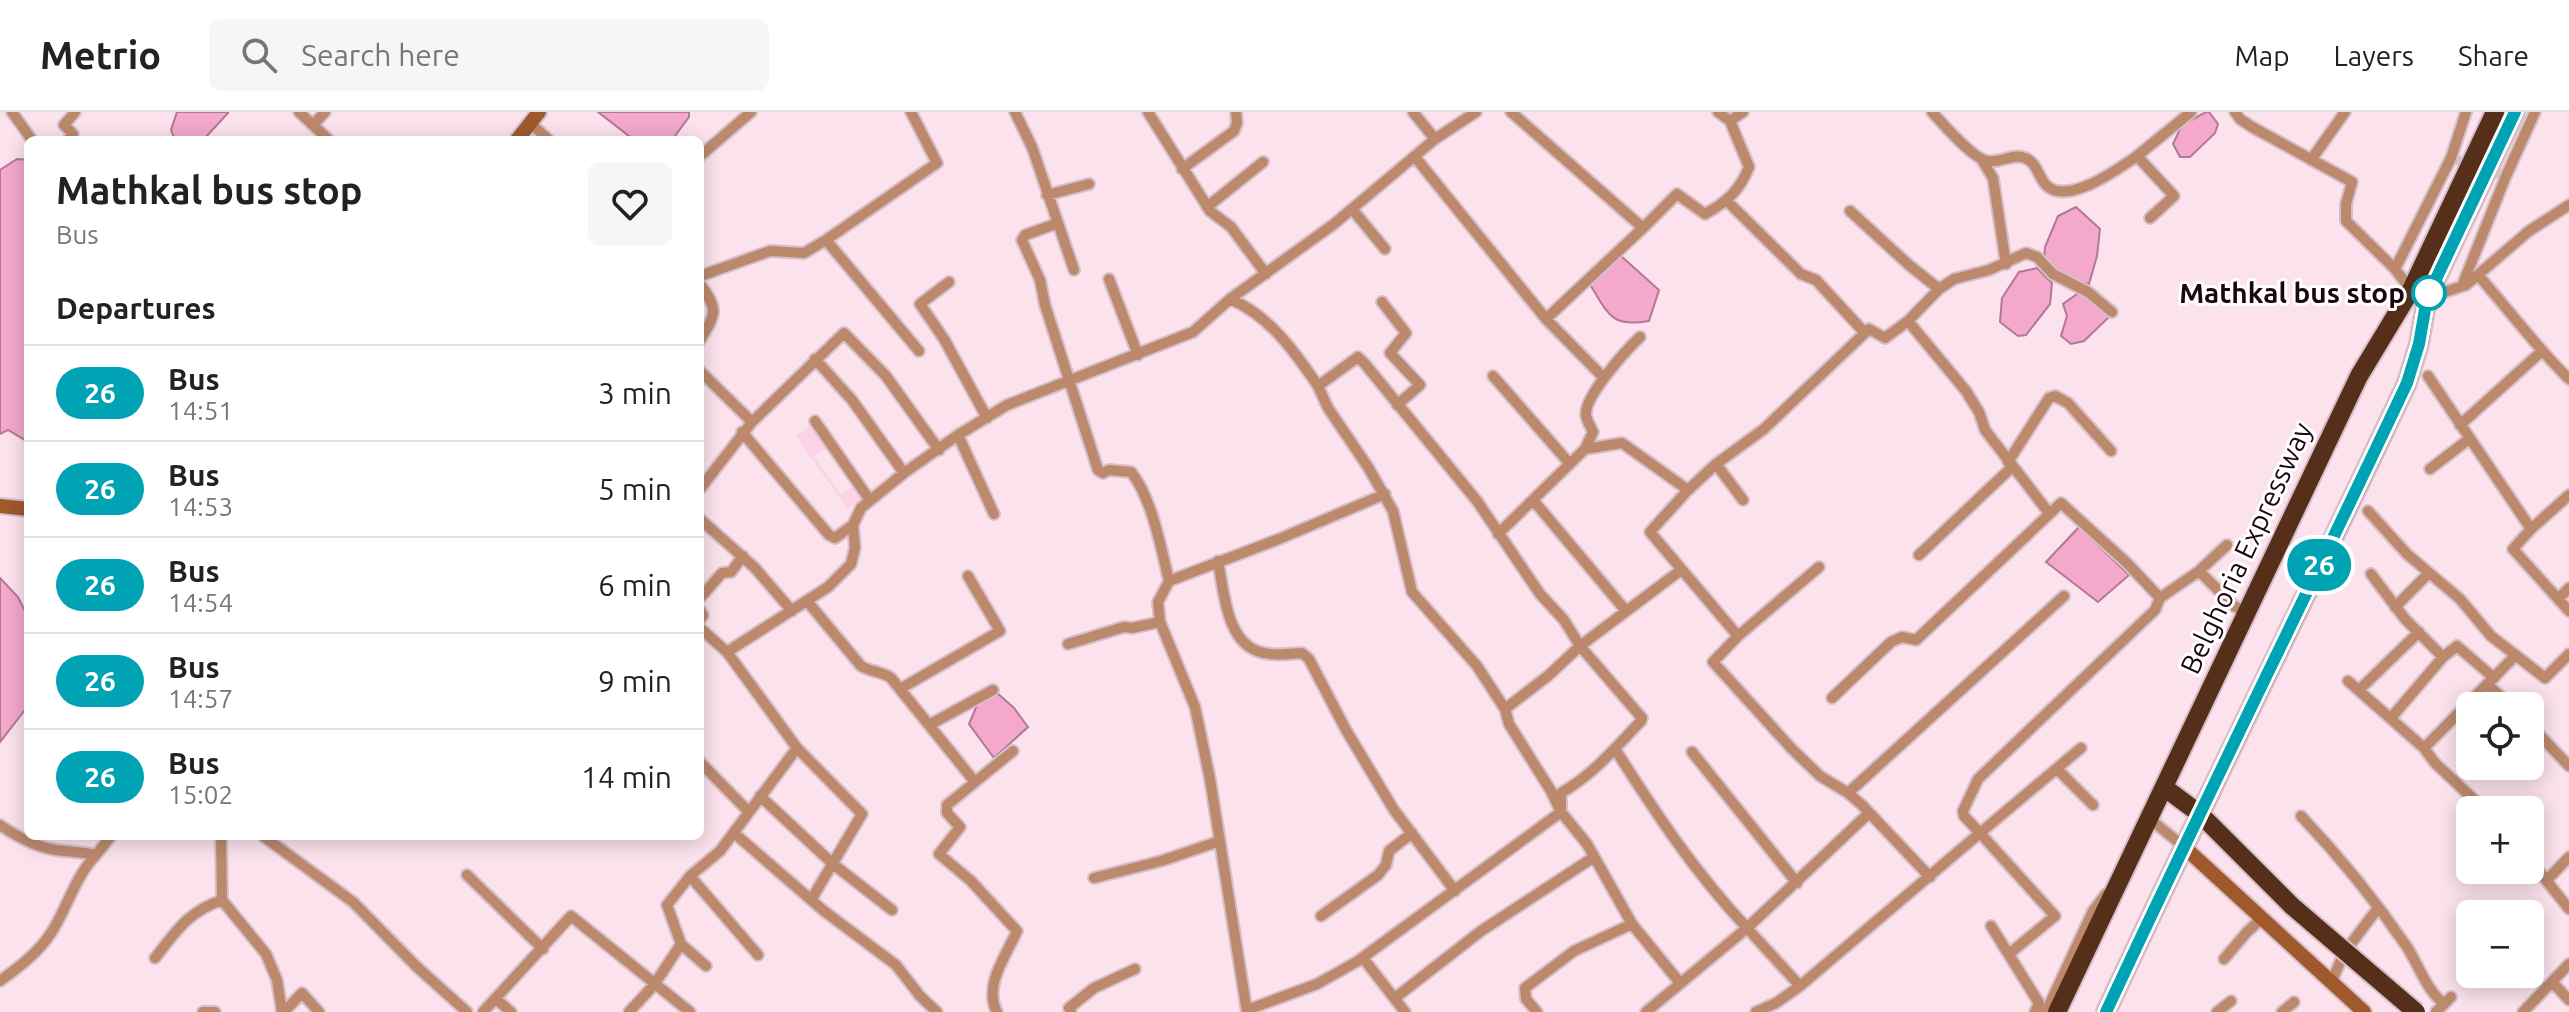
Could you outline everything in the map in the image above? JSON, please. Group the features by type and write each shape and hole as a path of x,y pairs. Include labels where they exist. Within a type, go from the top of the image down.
{"highway":[{"name":"Belghoria Expressway","path":"2106,1012 2401,397 2419,344 2419,294 2495,112"},
{"name":"Belghoria Expressway","path":"2057,1012 2359,376 2386,330 2419,294 2515,112"},
{"path":"2386,330 2419,344"},
{"path":"2165,788 2200,814 2292,906 2416,1012"}],"street":[{"path":"12,112 29,136"},
{"path":"71,136 73,134 64,125 75,112"},
{"path":"299,112 325,136"},
{"path":"313,125 325,112"},
{"path":"704,153 751,112"},
{"path":"704,275 770,251 804,253 937,163 911,112"},
{"path":"1015,112 1032,147 1074,270"},
{"path":"1148,112 1207,207 1231,227 1266,274"},
{"path":"1182,169 1234,131 1236,112"},
{"path":"1413,112 1435,139"},
{"path":"727,652 828,587 851,564 855,548 853,525 857,514 869,499 904,473 1007,405 1193,332 1230,299 1352,209 1435,139 1476,112"},
{"path":"1511,112 1643,228"},
{"path":"1546,319 1677,194 1705,214 1727,201 1743,182 1749,167 1730,121 1718,112"},
{"path":"1730,121 1743,112"},
{"path":"1932,112 1982,160 1993,178 2006,264"},
{"path":"1982,160 2020,156 2032,161 2044,184 2061,193 2078,189 2113,172 2191,112"},
{"path":"2235,112 2240,119 2352,182 2346,204 2346,221 2419,294 2462,286 2529,231 2569,205"},
{"path":"2311,160 2345,112"},
{"path":"2395,269 2451,158 2466,112"},
{"path":"2462,286 2535,112"},
{"path":"520,136 535,118 546,136"},
{"path":"2137,156 2174,196 2150,218"},
{"path":"1415,157 1546,319 1604,378"},
{"path":"1207,207 1263,162"},
{"path":"1047,195 1089,184"},
{"path":"1727,201 1801,274 1816,280 1865,333"},
{"path":"1352,209 1385,249"},
{"path":"1850,211 1939,289"},
{"path":"1058,223 1025,235 1022,240 1040,280 1045,305 1098,470 1103,473 1123,469 1138,480 1169,581"},
{"path":"826,240 919,351"},
{"path":"1738,636 1650,532 1716,464 1764,429 1865,333 1872,330 1885,338 1954,279 2006,264 2026,253 2053,274 2088,292 2112,312"},
{"path":"2478,275 2515,316 2541,352 2569,379"},
{"path":"1109,279 1138,355"},
{"path":"949,282 920,304 957,360 987,418"},
{"path":"704,289 712,300 714,312 704,332"},
{"path":"1230,299 1258,312 1318,386 1328,408 1385,494 1401,535 1412,592 1477,666 1505,709 1509,724 1561,812 1594,857 1632,924 1680,983"},
{"path":"1382,302 1406,333 1390,353 1420,385 1397,405"},
{"path":"1908,321 1966,391 1979,412 1985,430 2049,513"},
{"path":"704,484 742,432 832,341 844,333 886,376 939,450"},
{"path":"1498,534 1585,449 1593,432 1586,412 1604,378 1640,337"},
{"path":"2460,425 2541,352"},
{"path":"1318,386 1358,357 1469,491 1540,594 1642,718 1615,749 1574,786 1561,793 1561,812"},
{"path":"815,359 852,400 904,473"},
{"path":"704,375 752,422"},
{"path":"1493,376 1570,464"},
{"path":"2428,376 2531,529"},
{"path":"1919,555 2010,465 2049,398 2055,396 2068,403 2111,451"},
{"path":"815,421 869,499"},
{"path":"742,432 829,535 835,538 853,525"},
{"path":"958,435 994,514"},
{"path":"2430,469 2469,439"},
{"path":"1585,449 1622,443 1688,490"},
{"path":"1716,464 1743,500"},
{"path":"1385,494 1169,581 1158,602 1160,622 1195,707 1247,1011 1317,984 1363,958 1561,812"},
{"path":"2569,495 2513,549 2569,611"},
{"path":"1533,500 1626,611"},
{"path":"1832,698 1891,642 1902,637 1916,640 2049,513 2064,503 2160,598"},
{"path":"0,506 24,509"},
{"path":"2368,511 2407,554 2460,599 2491,636 2545,678 2569,654"},
{"path":"704,522 743,556 792,611"},
{"path":"2009,954 2055,916 1964,816 1963,811 1978,779 2155,610 2160,598 2199,571 2227,545"},
{"path":"704,593 722,573 731,572 743,556"},
{"path":"1218,561 1230,617 1244,644 1260,653 1302,653 1309,659 1346,730 1394,810 1455,891"},
{"path":"1819,567 1738,636 1713,662 1792,749 1820,776 1848,793 1930,877"},
{"path":"1505,709 1580,646 1681,570"},
{"path":"2199,571 2234,606 2245,612"},
{"path":"2395,607 2429,573"},
{"path":"2371,574 2395,607 2443,657"},
{"path":"900,689 1000,631 968,576"},
{"path":"2558,599 2569,588"},
{"path":"1848,793 2064,596"},
{"path":"807,601 861,666 869,671 883,672 900,689 975,782"},
{"path":"1068,644 1124,627 1160,622"},
{"path":"704,632 727,652 797,748 862,814 811,900"},
{"path":"2359,690 2419,632"},
{"path":"2391,718 2443,657 2457,646 2499,692"},
{"path":"2424,748 2516,655"},
{"path":"2348,681 2424,748 2435,763 2470,796"},
{"path":"929,725 993,690"},
{"path":"2544,740 2569,766"},
{"path":"706,966 681,944 667,905 690,876 720,851 797,748"},
{"path":"1756,1012 1779,1007 2081,748"},
{"path":"1615,749 1669,834 1707,885 1800,986"},
{"path":"997,1012 992,1003 991,987 1017,931 971,881 939,854 960,827 947,813 947,805 1013,751"},
{"path":"1692,752 1797,883"},
{"path":"704,766 748,811"},
{"path":"2057,769 2093,805"},
{"path":"760,796 833,864 892,910"},
{"path":"1646,1012 1747,928 1869,813"},
{"path":"2301,816 2340,856 2408,949 2441,1007"},
{"path":"2150,819 2364,1012"},
{"path":"0,825 24,839"},
{"path":"734,833 811,900 896,965 930,1010"},
{"path":"1321,916 1378,875 1386,865 1389,851 1412,833"},
{"path":"28,840 55,850 96,855"},
{"path":"0,981 29,960 51,933 81,870 108,840"},
{"path":"221,840 222,900 266,954 277,980 283,1012"},
{"path":"268,840 353,902 467,1012"},
{"path":"1094,878 1161,861 1220,841"},
{"path":"1395,998 1481,931 1594,857"},
{"path":"2547,880 2569,857"},
{"path":"2046,1012 2093,911 2129,864"},
{"path":"467,875 543,949"},
{"path":"690,876 758,955"},
{"path":"2544,876 2569,909"},
{"path":"155,958 191,915 222,900"},
{"path":"2331,983 2344,953 2378,908"},
{"path":"483,1012 571,916 690,1012"},
{"path":"2224,959 2261,919"},
{"path":"1537,1012 1526,999 1525,988 1574,951 1632,924"},
{"path":"1991,926 2039,1003 2035,1012"},
{"path":"629,1012 654,985 681,944"},
{"path":"1363,958 1405,1012"},
{"path":"2523,1012 2569,964"},
{"path":"1071,1012 1069,1008 1094,988 1135,969"},
{"path":"2552,982 2569,1000"},
{"path":"283,1012 302,993 319,1012"},
{"path":"496,999 511,1012"},
{"path":"2217,1012 2231,1001"},
{"path":"2282,1012 2294,1002"},
{"path":"203,1012 215,1012"}],"shaded area":[{"path":"177,112 228,112 207,136 173,136 171,130"},
{"path":"598,112 689,112 689,117 675,136 629,136"},
{"path":"2206,112 2218,124 2215,133 2190,157 2180,157 2173,144 2182,125"},
{"path":"17,159 24,160 24,440 8,430 0,434 0,170"},
{"path":"2076,207 2100,229 2089,284 2065,280 2044,260 2045,247 2058,216"},
{"path":"1621,256 1659,290 1649,321 1636,323 1618,320 1606,310 1589,283"},
{"path":"2037,268 2052,283 2050,304 2026,335 2018,336 2000,322 2002,298 2019,272"},
{"path":"2077,294 2088,294 2109,317 2084,341 2071,344 2061,336 2067,316 2063,304"},
{"path":"812,424 864,498 848,509 796,436","holes":["826,448 853,486 841,495 814,457"]},
{"path":"2079,527 2129,575 2098,602 2046,562"},
{"path":"0,578 18,597 24,609 24,711 0,742"},
{"path":"996,692 1014,708 1028,727 994,758 969,724 977,705"}],"tunnel":[{"path":"2451,158 2506,176"}],"bus line":[{"name":"26","path":"2106,1012 2407,383 2419,344 2427,298 2515,112"}],"place":[{"name":"Mathkal bus stop","path":"2429,293"}]}
